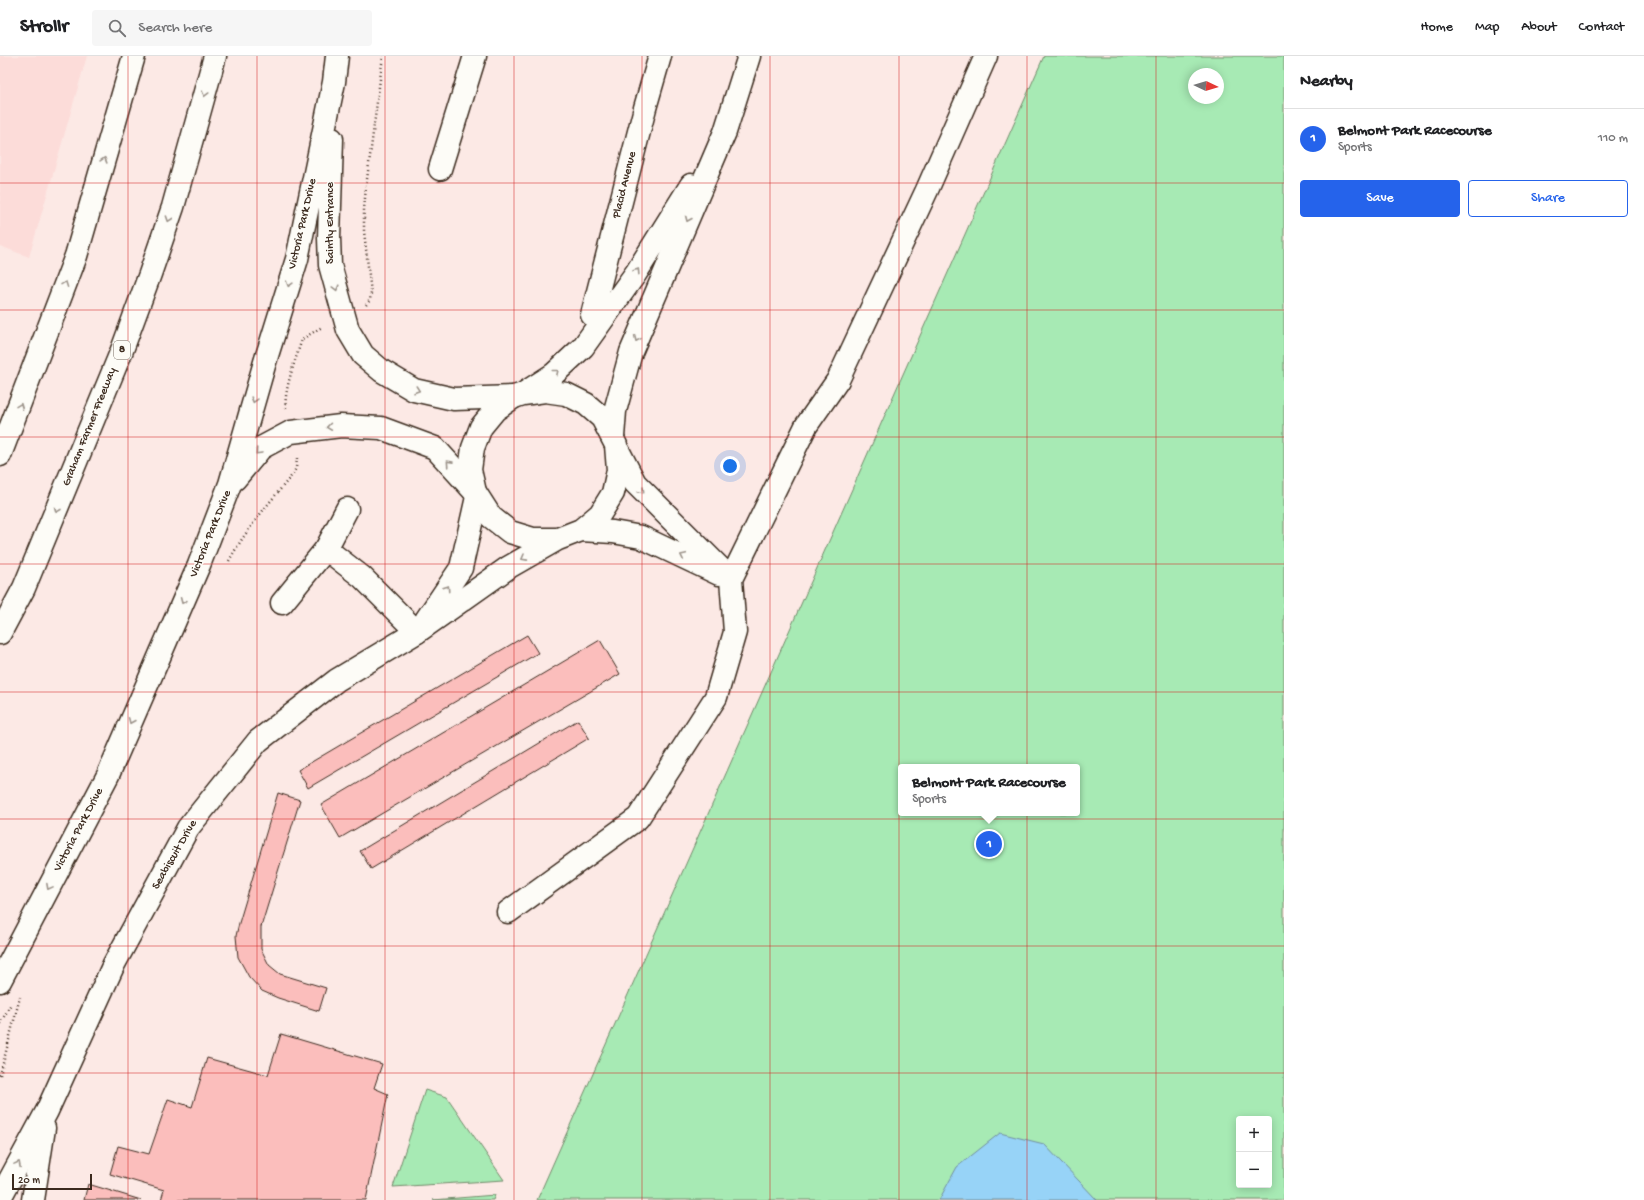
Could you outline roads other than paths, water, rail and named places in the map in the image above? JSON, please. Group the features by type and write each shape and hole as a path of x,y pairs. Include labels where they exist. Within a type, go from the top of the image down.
{"main road":[{"path":"0,455 76,256 134,56"},
{"name":"Graham Farmer Freeway","path":"0,632 24,588 122,350 173,207 215,56"},
{"name":"Victoria Park Drive","path":"0,981 108,775 199,565 230,484 265,362 297,259 334,82 337,56"},
{"path":"440,168 476,56"},
{"name":"Placid Avenue","path":"592,315 645,108 660,56"},
{"path":"230,484 261,448 291,432 341,426 381,428 435,448 476,495 491,517 510,532 533,539 558,539 581,530 600,514 613,493 618,470 614,441 614,411 631,352 725,132 749,56"},
{"path":"508,912 638,818 716,697 734,632 731,579 806,426 838,380 927,190 986,56"},
{"name":"Saintly Entrance","path":"334,82 329,238 330,265 348,330 363,356 382,371 414,390 454,399 519,396 545,391 566,394 586,404 602,418 635,483 731,579"},
{"path":"326,549 362,577 417,632 461,568 476,495 470,470 473,448 481,427 495,410 554,374 584,347 636,273 725,132"},
{"path":"282,603 326,549 348,509"},
{"path":"581,530 613,532 641,537 731,579"},
{"name":"Seabiscuit Drive","path":"0,1198 46,1111 114,964 188,828 258,741 337,680 417,632 509,567 558,539"},
{"name":"Seabiscuit Drive","path":"33,1200 46,1111"}],"water":[{"path":"1000,1133 1044,1144 1097,1200 939,1200 957,1167"}],"place":[{"name":"Belmont Park Racecourse","path":"989,844"}]}
